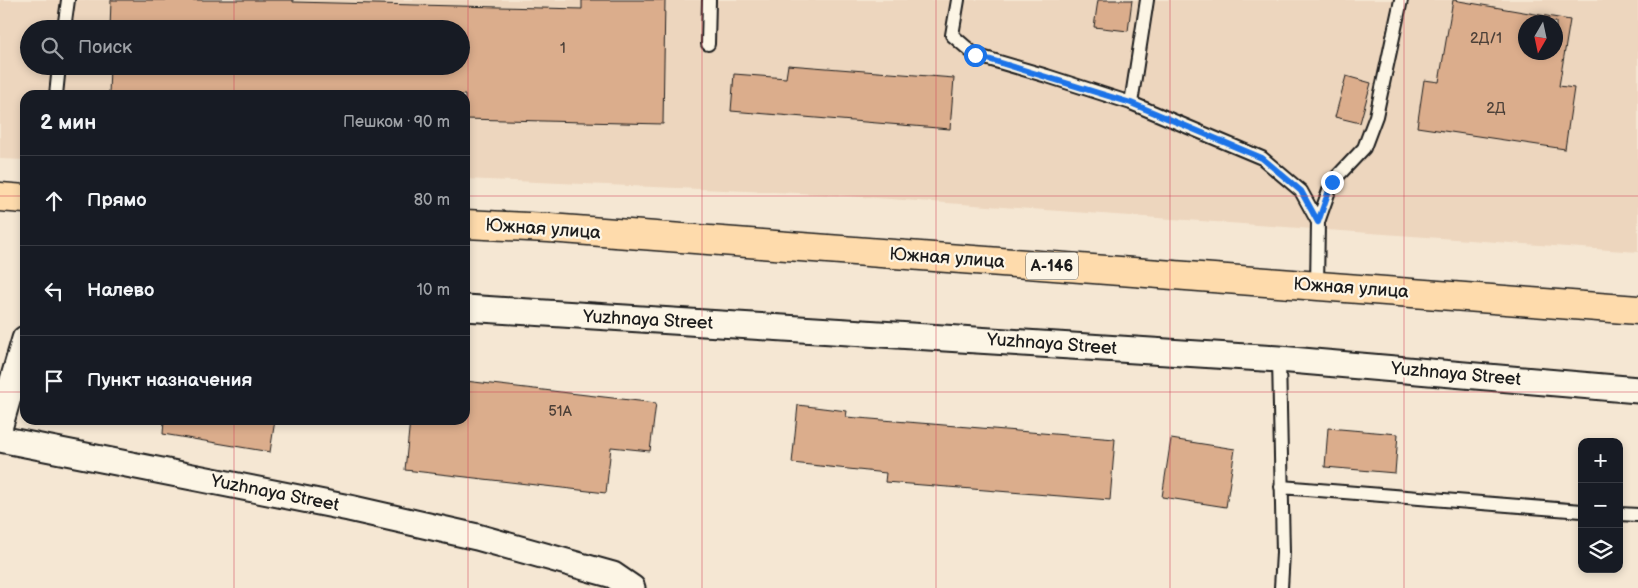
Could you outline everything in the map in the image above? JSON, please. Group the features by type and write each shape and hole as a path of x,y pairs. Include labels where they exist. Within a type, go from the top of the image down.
{"highway":[{"path":"0,198 20,198"},
{"name":"Южная улица","path":"470,224 549,228 1638,310"}],"street":[{"name":"Yuzhnaya Street","path":"470,308 1278,359 1638,390"},
{"path":"0,425 20,356"},
{"name":"Yuzhnaya Street","path":"0,439 349,508 476,537 613,575 632,588"}],"lane":[{"path":"65,20 68,0"},
{"path":"708,44 709,0"},
{"path":"958,0 952,35 975,55 1131,103 1262,158 1301,191 1318,222"},
{"path":"1131,103 1147,0"},
{"path":"1317,286 1318,222 1332,182 1364,148 1376,116 1401,0"},
{"path":"57,90 58,75"},
{"path":"1278,359 1283,553 1281,588"},
{"path":"1282,487 1578,511"},
{"path":"1623,514 1638,515"}],"shaded area":[{"path":"0,0 1638,0 1638,252 820,194 470,179 470,90 20,90 20,160 0,159"}],"building":[{"path":"111,0 293,0 293,2 582,9 582,0 665,0 663,124 470,119 470,90 109,90 110,75 470,75 470,20 110,20"},
{"path":"1098,0 1132,0 1128,31 1094,27"},
{"path":"1453,0 1541,15 1518,15 1518,60 1563,60 1563,19 1570,20 1559,86 1574,88 1565,149 1417,127 1424,80 1439,82"},
{"path":"788,65 954,78 950,129 731,111 734,74 786,78"},
{"path":"1346,76 1371,83 1360,123 1335,117"},
{"path":"470,382 656,403 650,451 611,447 606,493 405,470 410,425 470,425"},
{"path":"798,405 847,411 846,417 1115,439 1110,500 885,482 886,473 792,463"},
{"path":"164,425 274,425 270,452 163,434"},
{"path":"1328,428 1398,434 1395,473 1325,467"},
{"path":"1171,439 1235,449 1226,507 1162,497"}],"route":[{"path":"975,55 1131,103 1262,158 1301,191 1318,222 1332,182"}]}
